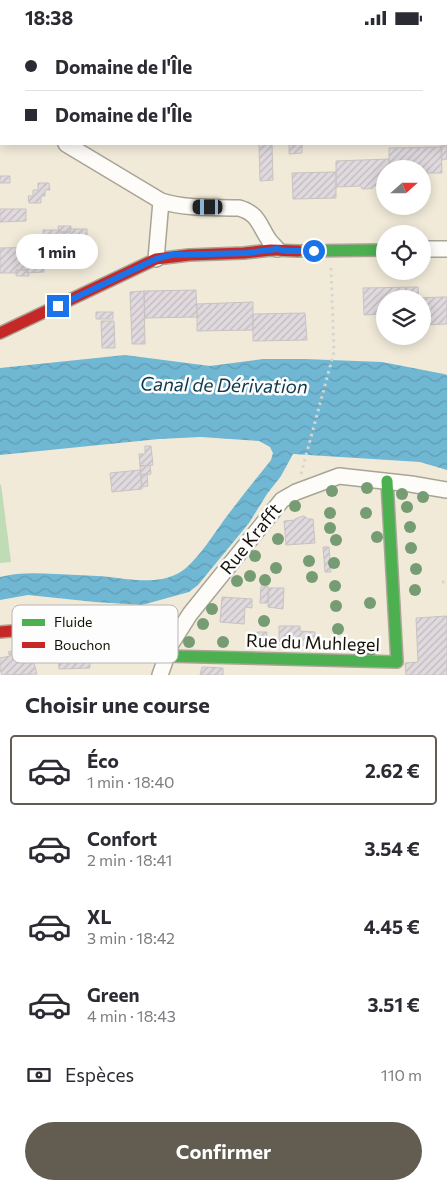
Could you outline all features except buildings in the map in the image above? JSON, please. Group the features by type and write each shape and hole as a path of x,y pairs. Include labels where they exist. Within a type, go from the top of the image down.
{"street":[{"path":"68,145 161,201 192,207 239,208 246,210 260,222 270,241 277,249"},
{"path":"156,259 161,201"},
{"path":"0,333 156,259 171,255 247,253 277,249 287,251 376,250"},
{"path":"431,249 447,249"},
{"name":"Rue Krafft","path":"178,635 190,614 282,500 296,492 339,476 447,490"},
{"name":"Rue du Muhlegel","path":"178,650 397,662 387,481"},
{"name":"Rue Krafft","path":"160,675 164,663"}],"path":[{"path":"300,481 334,352 331,251"},
{"path":"442,582 447,582"}],"green space":[{"path":"0,485 11,562 0,563"}],"water":[{"name":"Canal de Dérivation","path":"125,355 210,366 263,359 382,362 447,375 447,470 420,462 293,454 281,476 249,523 198,585 189,592 142,605 28,595 0,600 0,577 14,574 88,575 155,580 177,574 196,558 271,460 273,453 270,447 259,441 201,437 159,439 0,455 0,368"}],"traffic: fast":[{"path":"298,251 376,250"},
{"path":"178,656 397,662 387,481"}],"traffic: jam":[{"path":"0,333 156,259 271,250 298,251"},
{"path":"0,632 12,631"}],"route":[{"path":"58,306 156,259 171,255 247,253 277,249 314,251"}]}
